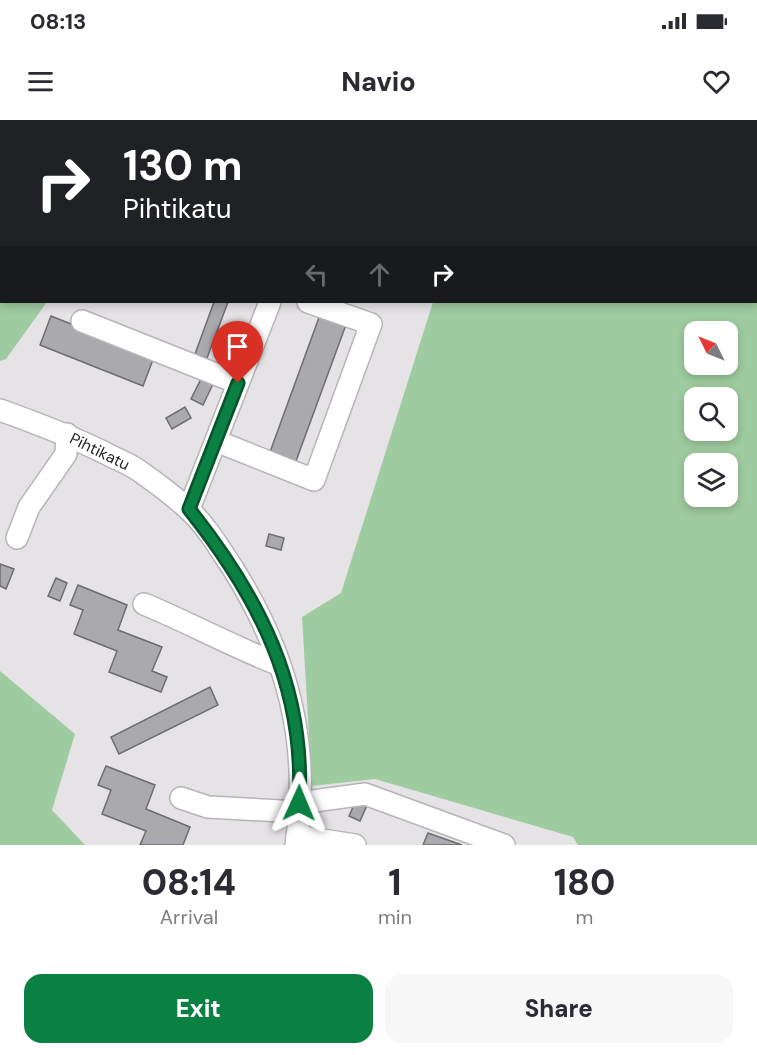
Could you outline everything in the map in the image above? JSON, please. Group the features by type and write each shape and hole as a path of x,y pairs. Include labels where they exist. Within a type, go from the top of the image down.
{"street":[{"path":"189,509 270,303"},
{"path":"216,441 314,480 371,324 311,303"},
{"path":"82,321 238,383"},
{"name":"Pihtikatu","path":"0,410 67,434 136,469 189,509 216,543 253,600 269,632 292,706 299,744 297,840"},
{"path":"17,538 29,507 66,454 67,434"},
{"path":"144,604 186,621 232,646 280,665"},
{"path":"181,798 208,807 299,807 364,794 504,845"},
{"path":"297,840 355,845"}],"green space":[{"path":"0,303 46,303 6,359 0,361"},
{"path":"433,303 757,303 757,845 578,845 573,837 375,779 312,786 302,617 341,593"},
{"path":"0,671 75,734 52,810 85,845 0,845"}],"building":[{"path":"214,303 228,303 207,358 195,354"},
{"path":"321,312 347,322 296,461 270,452"},
{"path":"51,316 154,357 143,386 40,345"},
{"path":"202,377 214,382 203,405 191,399"},
{"path":"185,407 191,418 172,429 166,418"},
{"path":"269,534 284,538 281,550 266,546"},
{"path":"0,564 14,569 6,589 0,586"},
{"path":"56,578 67,583 60,601 48,596"},
{"path":"78,585 127,605 118,630 162,647 152,671 167,677 161,692 109,672 117,651 74,634 83,610 70,605"},
{"path":"210,687 218,705 119,754 111,737"},
{"path":"106,766 155,785 146,809 190,827 183,845 140,845 146,831 102,814 111,790 98,785"},
{"path":"357,798 368,803 360,821 349,816"},
{"path":"428,833 462,845 423,845"}],"route":[{"path":"238,383 189,509 216,543 253,600 269,632 292,706 299,744 299,803"}]}
